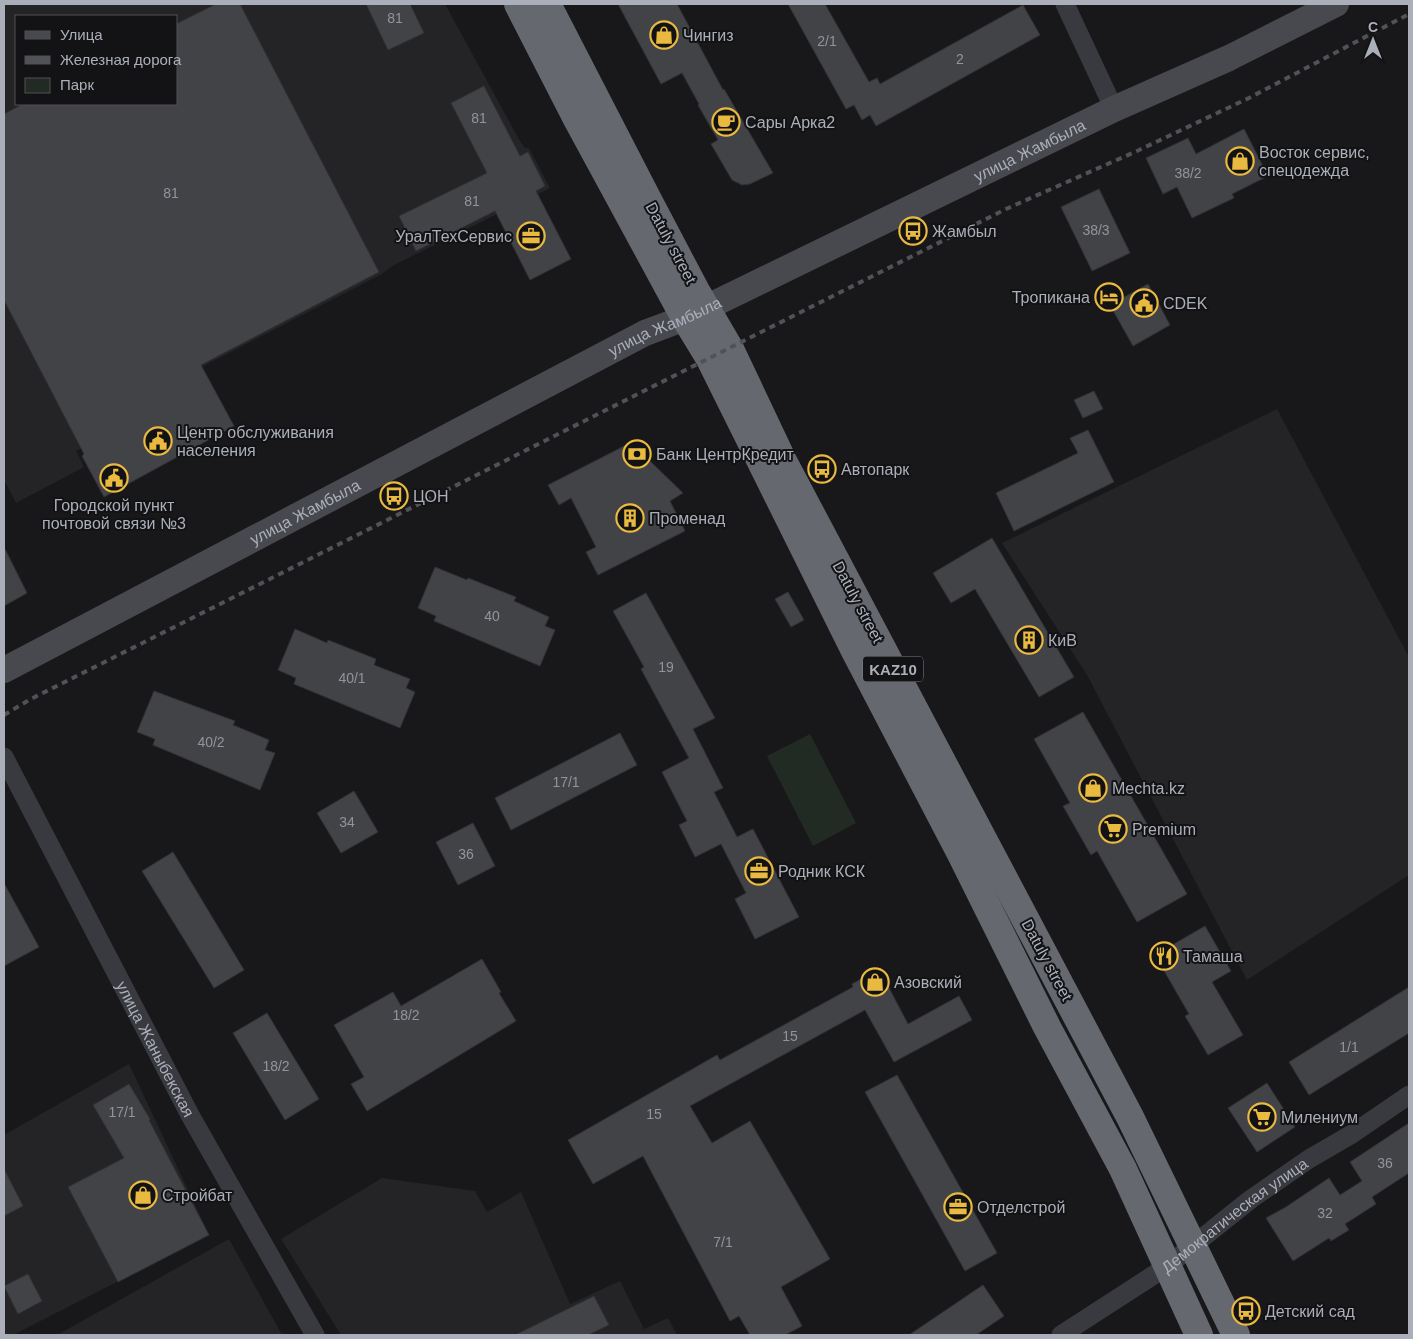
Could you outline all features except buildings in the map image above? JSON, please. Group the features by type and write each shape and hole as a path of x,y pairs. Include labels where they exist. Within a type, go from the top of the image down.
{"highway":[{"name":"Datuly street","path":"518,4 578,119 696,313 730,349 784,461 1130,1117 1236,1335"},
{"name":"Datuly street","path":"547,4 696,291 696,313 710,359 854,651 961,854 1047,1027 1123,1169 1199,1335"}],"street":[{"path":"1065,4 1114,109"},
{"name":"улица Жамбыла","path":"4,670 645,333 696,313 1114,109 1229,58 1336,4"},
{"name":"улица Жаныбекская","path":"4,757 190,1115 315,1335"},
{"name":"Демократическая улица","path":"1061,1335 1166,1266 1250,1199 1409,1095"}],"shaded area":[{"name":"УралТехСервис","path":"4,4 445,4 520,141 525,148 529,148 550,188 394,265 380,275 89,425 97,440 76,451 84,467 16,503 4,480"},
{"path":"1277,409 1409,657 1409,875 1247,980 1087,675 1002,543"},
{"path":"129,1064 209,1235 13,1335 4,1335 4,1135"},
{"path":"382,1178 475,1191 487,1212 521,1192 570,1304 620,1281 644,1329 668,1318 677,1335 341,1335 281,1239"},
{"path":"229,1239 282,1335 57,1335"}],"green space":[{"path":"810,734 856,823 813,846 767,756"}],"railway":[{"path":"4,715 29,700 1006,209 1137,151 1249,98 1409,14"}],"place":[{"name":"Чингиз","path":"664,35"},
{"name":"Сары Арка2","path":"726,122"},
{"name":"Восток сервис, спецодежда","path":"1240,161"},
{"name":"Жамбыл","path":"913,231"},
{"name":"УралТехСервис","path":"531,236"},
{"name":"Тропикана","path":"1109,297"},
{"name":"CDEK","path":"1144,303"},
{"name":"Центр обслуживания наcеления","path":"158,441"},
{"name":"Банк ЦентрКредит","path":"637,454"},
{"name":"Автопарк","path":"822,469"},
{"name":"Городской пункт почтовой связи №3","path":"114,478"},
{"name":"ЦОН","path":"394,496"},
{"name":"Променад","path":"630,518"},
{"name":"КиВ","path":"1029,640"},
{"name":"Mechta.kz","path":"1093,788"},
{"name":"Premium","path":"1113,829"},
{"name":"Родник КСК","path":"759,871"},
{"name":"Тамаша","path":"1164,956"},
{"name":"Азовский","path":"875,982"},
{"name":"Милениум","path":"1262,1117"},
{"name":"Стройбат","path":"143,1195"},
{"name":"Отделстрой","path":"958,1207"},
{"name":"Детский сад","path":"1246,1311"}]}
